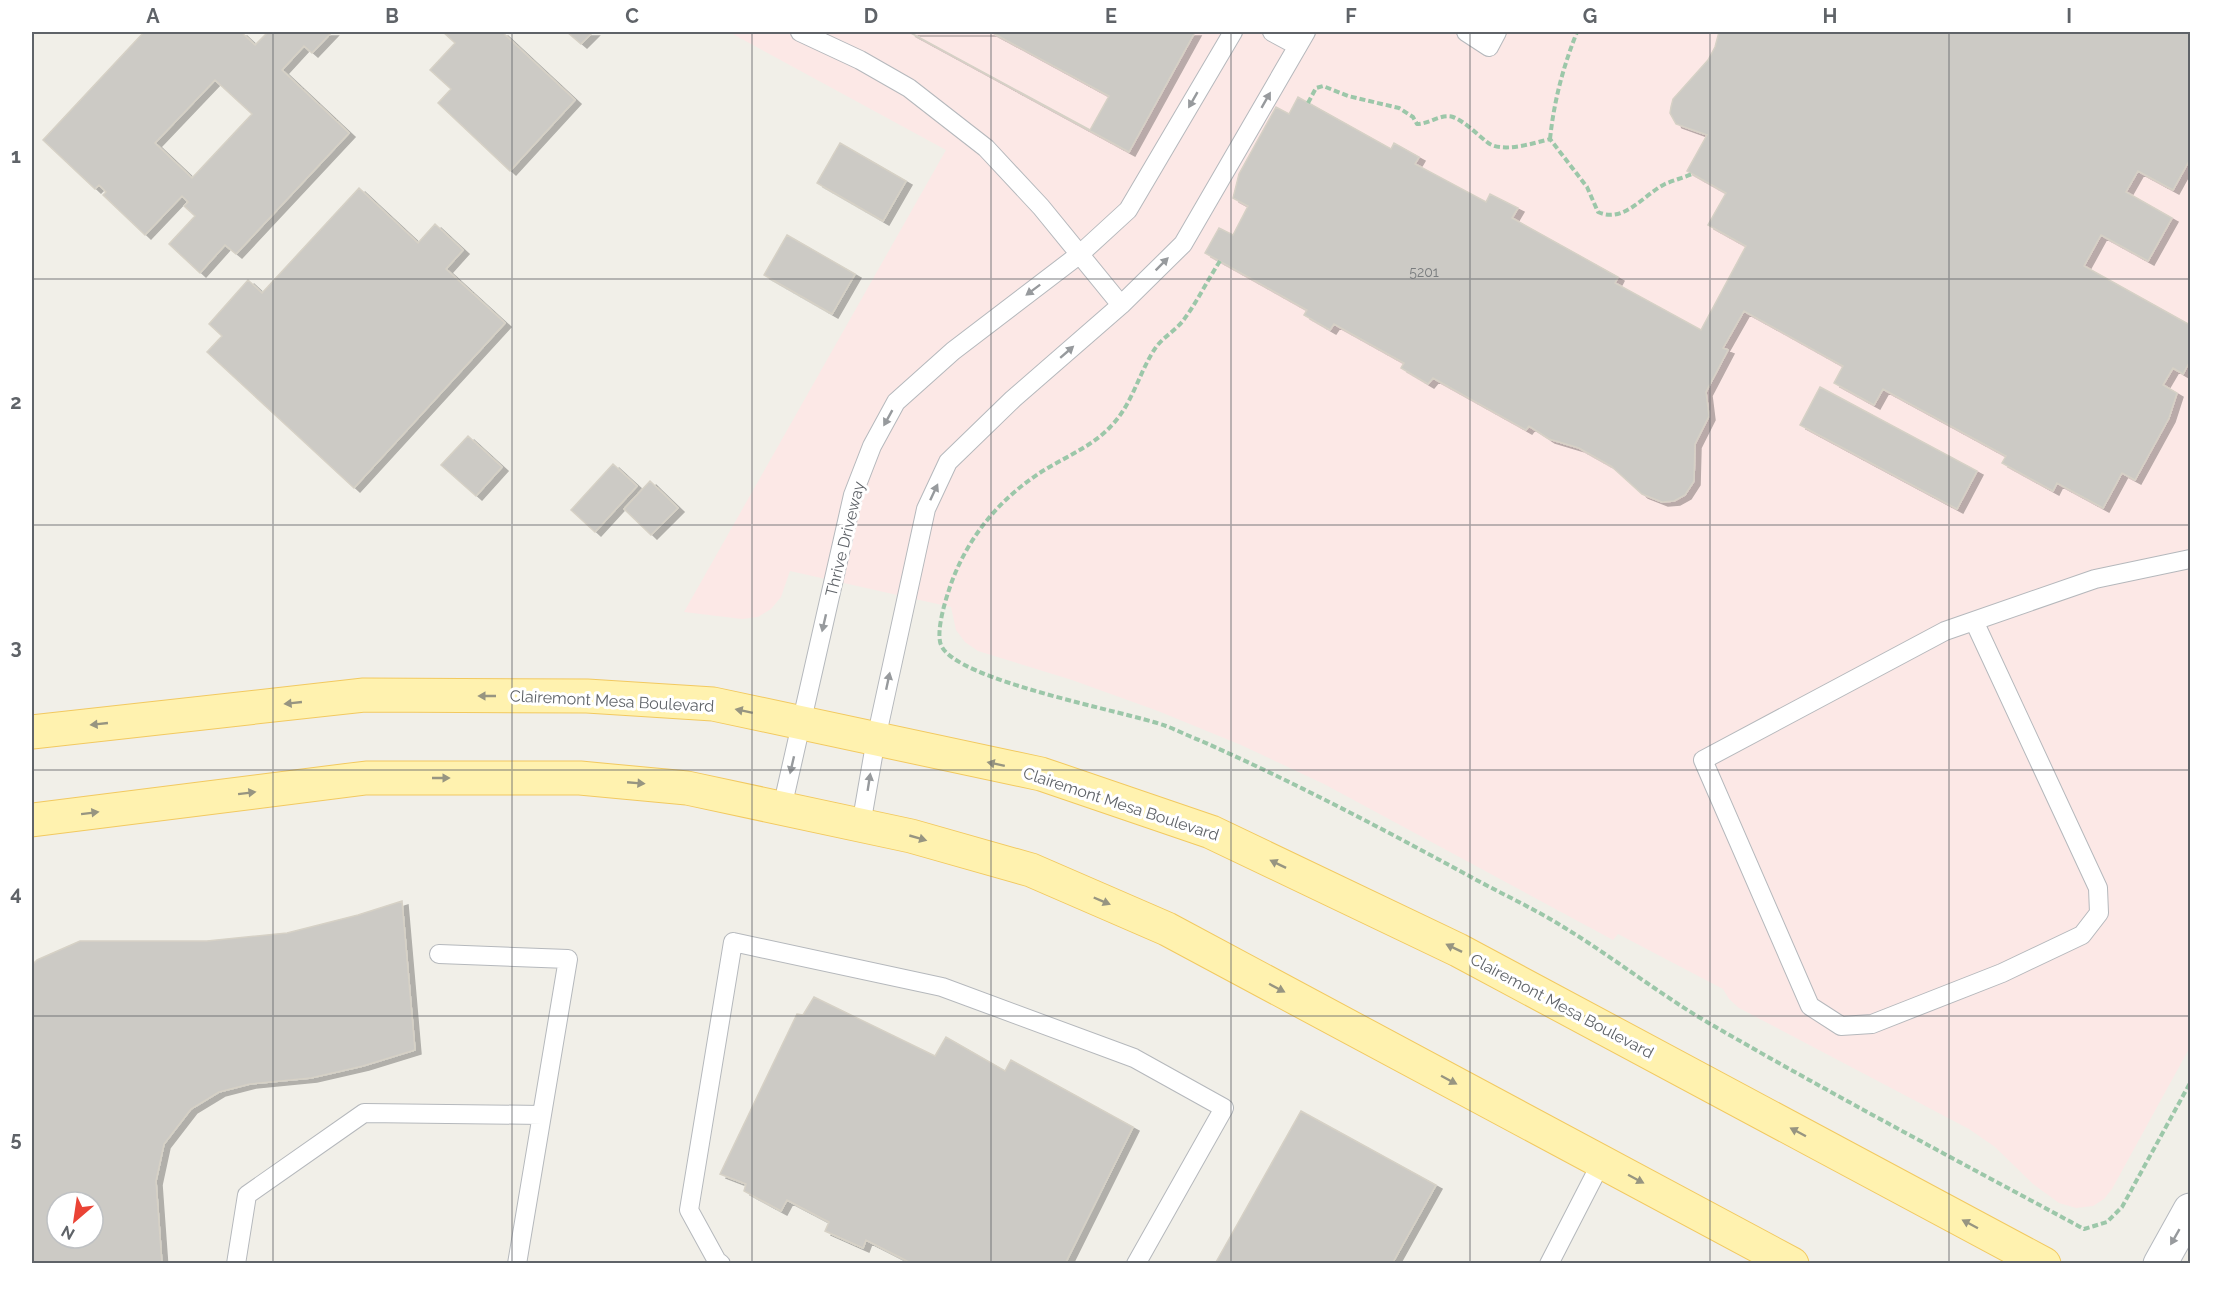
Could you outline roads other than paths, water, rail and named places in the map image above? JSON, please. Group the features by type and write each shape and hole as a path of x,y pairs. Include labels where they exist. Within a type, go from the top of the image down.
{"main road":[{"name":"Clairemont Mesa Boulevard","path":"32,732 364,695 587,696 713,704 1041,774 1211,832 1458,950 2044,1263"},
{"path":"32,820 366,778 580,778 687,788 911,836 1031,870 1167,929 1792,1263"},
{"path":"2160,1263 2190,1210"}],"lane":[{"path":"800,32 860,60 909,88 986,148 1041,207 1120,305"},
{"name":"Thrive Driveway","path":"782,807 853,495 872,446 896,402 953,351 1080,254 1128,210 1233,32"},
{"path":"861,825 876,738 926,509 948,462 1013,399 1120,305 1183,244 1302,39 1272,32"},
{"path":"1466,32 1489,47 1497,32"},
{"path":"1974,621 2098,888 2099,913 2082,935 2002,972 1872,1024 1841,1026 1810,1006 1702,759 1945,631 2095,579 2190,559"},
{"path":"721,1263 717,1261 689,1210 733,942 942,987 1134,1058 1224,1108 1136,1263"},
{"path":"439,954 568,959 517,1263"},
{"path":"236,1263 247,1195 364,1113 542,1115"},
{"path":"1549,1263 1602,1161"}]}
